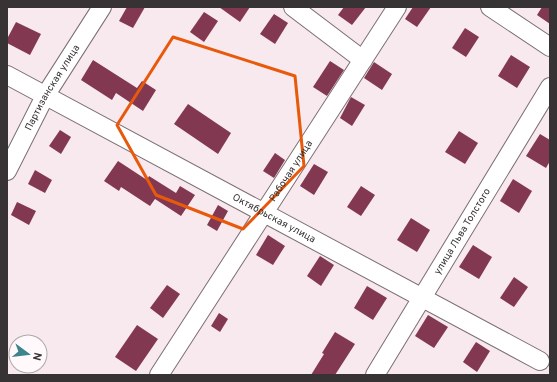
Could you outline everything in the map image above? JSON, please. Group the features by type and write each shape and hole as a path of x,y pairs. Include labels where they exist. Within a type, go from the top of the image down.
{"street":[{"name":"Партизанская улица","path":"7,171 45,96 102,7"},
{"path":"293,7 363,60"},
{"name":"Рабочая улица","path":"159,375 397,7"},
{"path":"490,7 550,47"},
{"name":"Октябрьская улица","path":"7,75 545,365"},
{"name":"улица Льва Толстого","path":"375,375 550,87"}],"highlighted area":[{"path":"173,37 295,76 304,166 243,229 156,195 117,125"}],"building":[{"path":"127,7 145,7 133,28 119,21"},
{"path":"219,7 250,7 240,22"},
{"path":"344,7 366,7 352,25 338,15"},
{"path":"413,7 431,7 417,27 405,19"},
{"path":"542,7 550,7 550,24 537,15"},
{"path":"204,12 218,21 204,42 190,32"},
{"path":"274,14 288,23 275,44 260,34"},
{"path":"16,22 41,34 30,55 7,43 7,39"},
{"path":"465,28 479,37 466,57 452,48"},
{"path":"511,55 530,67 517,88 498,76"},
{"path":"93,60 137,88 142,81 156,90 143,111 116,93 112,100 81,80"},
{"path":"330,61 344,70 327,96 313,87"},
{"path":"374,62 392,74 382,90 364,78"},
{"path":"351,97 365,105 352,126 340,118"},
{"path":"188,104 231,133 218,154 174,124"},
{"path":"60,130 71,137 61,154 49,146"},
{"path":"459,131 478,143 465,164 445,152"},
{"path":"540,134 550,140 550,161 546,168 526,156"},
{"path":"275,153 285,160 274,178 263,171"},
{"path":"118,161 147,180 149,176 176,193 180,186 195,195 181,216 155,199 150,206 121,187 119,191 104,181"},
{"path":"314,164 328,172 314,195 300,186"},
{"path":"35,170 52,180 45,193 28,184"},
{"path":"513,179 532,191 519,213 500,201"},
{"path":"361,186 375,195 361,216 347,207"},
{"path":"17,202 36,211 29,225 11,215"},
{"path":"218,205 228,211 217,231 207,225"},
{"path":"411,218 430,230 417,252 397,240"},
{"path":"268,235 285,246 273,265 256,255"},
{"path":"473,245 492,257 479,279 459,267"},
{"path":"320,256 334,265 321,286 307,276"},
{"path":"514,277 528,287 514,307 500,298"},
{"path":"167,285 180,294 163,318 150,308"},
{"path":"367,286 387,298 373,320 354,308"},
{"path":"219,313 228,319 220,332 211,326"},
{"path":"428,315 448,327 434,348 415,336"},
{"path":"137,325 158,339 136,371 115,357"},
{"path":"335,332 355,344 335,375 311,375 324,354 322,353"},
{"path":"476,342 490,351 477,372 463,362"}]}
